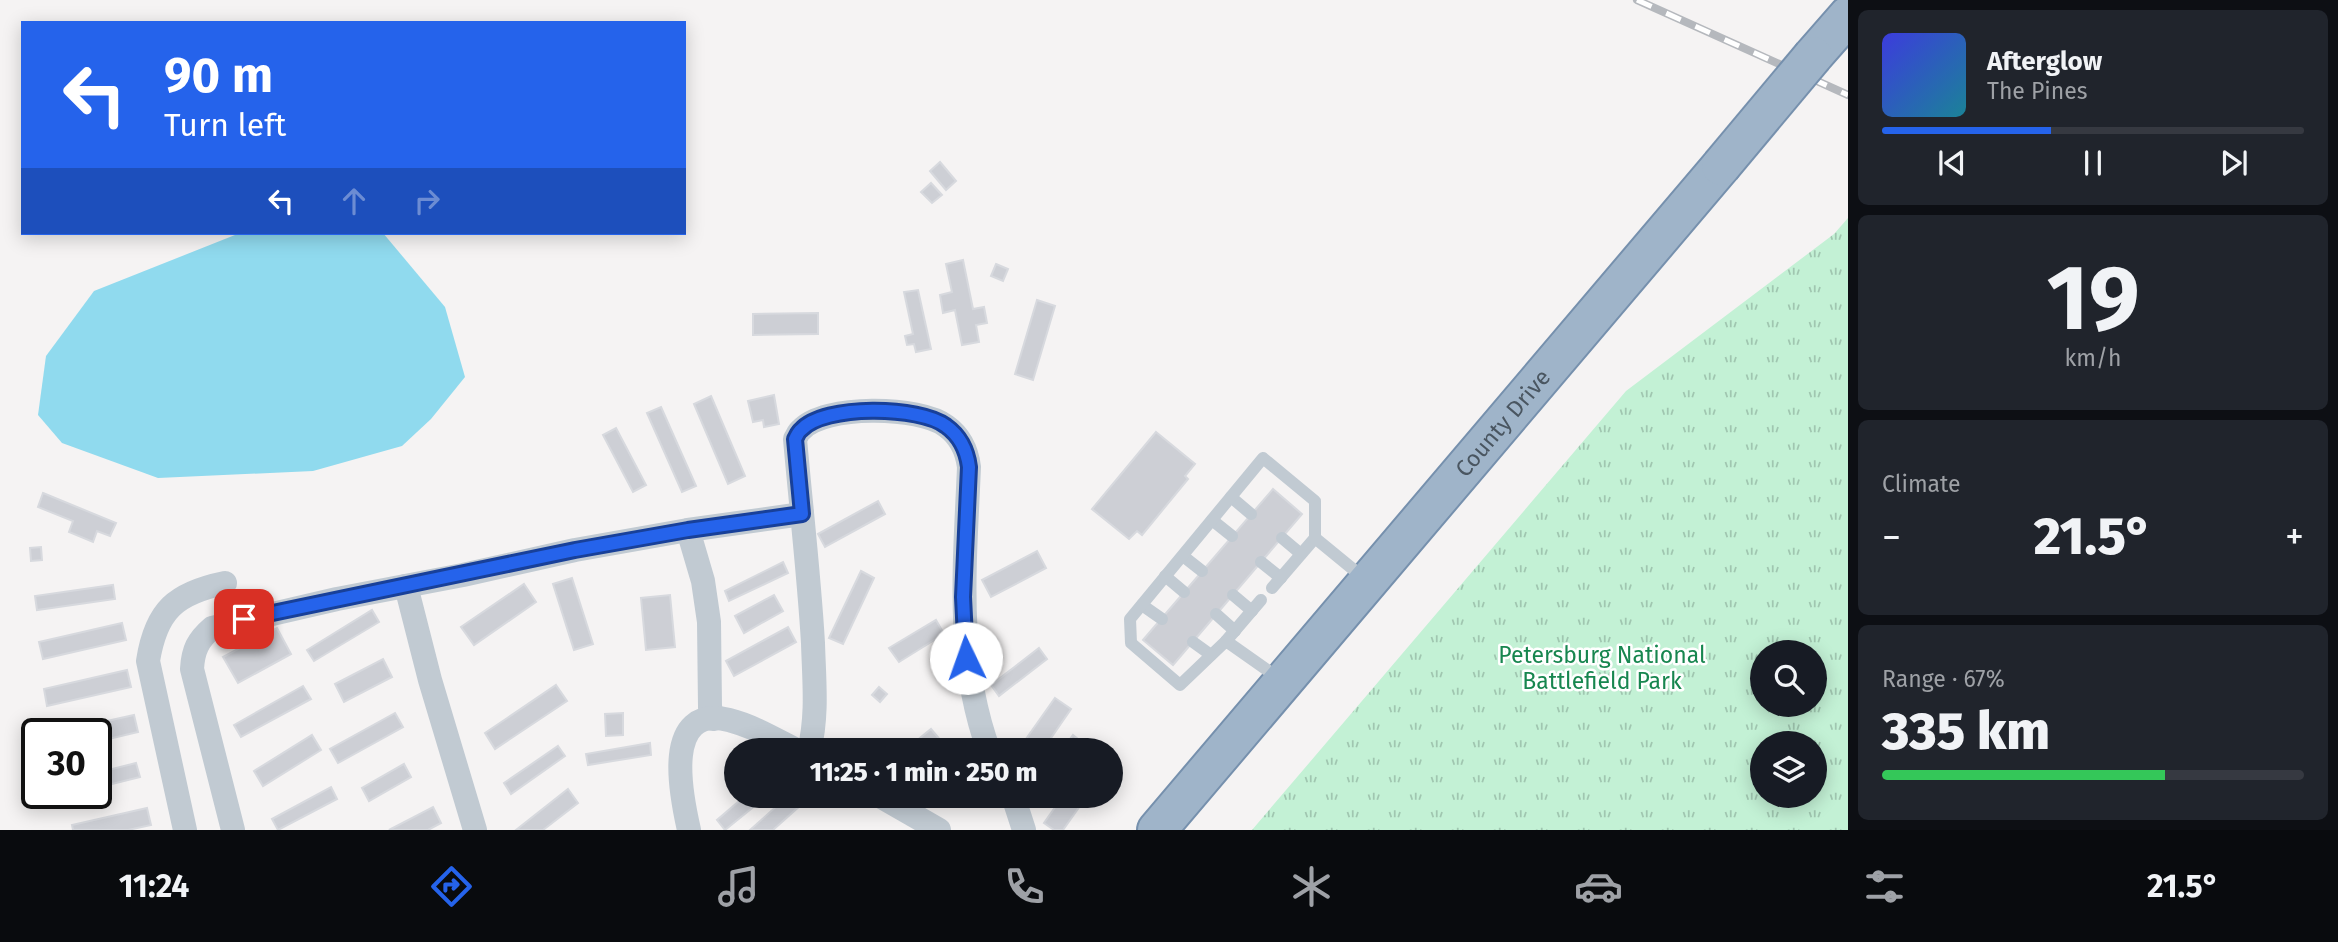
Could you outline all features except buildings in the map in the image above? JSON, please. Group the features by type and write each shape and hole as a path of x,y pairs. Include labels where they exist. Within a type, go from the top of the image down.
{"highway":[{"name":"County Drive","path":"1157,830 1848,16"}],"street":[{"path":"812,738 816,706 810,596 795,439 801,428 814,422 840,414 873,410 906,412 936,420 960,439 968,456 963,597 966,658 977,718 984,738"},
{"path":"233,830 192,669 193,653 200,638 212,628 575,550 802,514"},
{"path":"688,530 703,581 709,622 710,707 713,719"},
{"path":"186,830 148,661 152,639 162,618 177,601 197,589 225,583"},
{"path":"406,586 430,680 475,830"},
{"path":"689,830 684,810 680,751 687,733 699,723 728,719 772,738"},
{"path":"901,808 939,830"},
{"path":"1017,808 1024,830"}],"lane":[{"path":"1261,562 1276,583 1315,538 1315,501 1263,458 1129,620 1131,643 1180,685 1231,636 1261,600"},
{"path":"1231,497 1251,514"},
{"path":"1212,520 1232,536"},
{"path":"1282,538 1301,554"},
{"path":"1315,538 1368,582"},
{"path":"1183,556 1202,571"},
{"path":"1165,576 1184,592"},
{"path":"1233,595 1252,611"},
{"path":"1142,605 1162,619"},
{"path":"1216,614 1231,636 1284,681"},
{"path":"1193,642 1211,656"}],"green space":[{"name":"Petersburg National Battlefield Park","path":"1848,218 1848,830 1252,830 1626,391 1834,234"}],"water":[{"path":"235,235 385,235 445,307 465,377 431,419 402,446 313,471 158,478 62,443 38,415 46,356 94,291"}],"railway":[{"path":"1637,0 1848,95"}],"route":[{"path":"244,619 575,550 802,514 795,439 801,428 840,414 873,410 906,412 936,420 960,439 968,456 963,597 966,658"}]}
